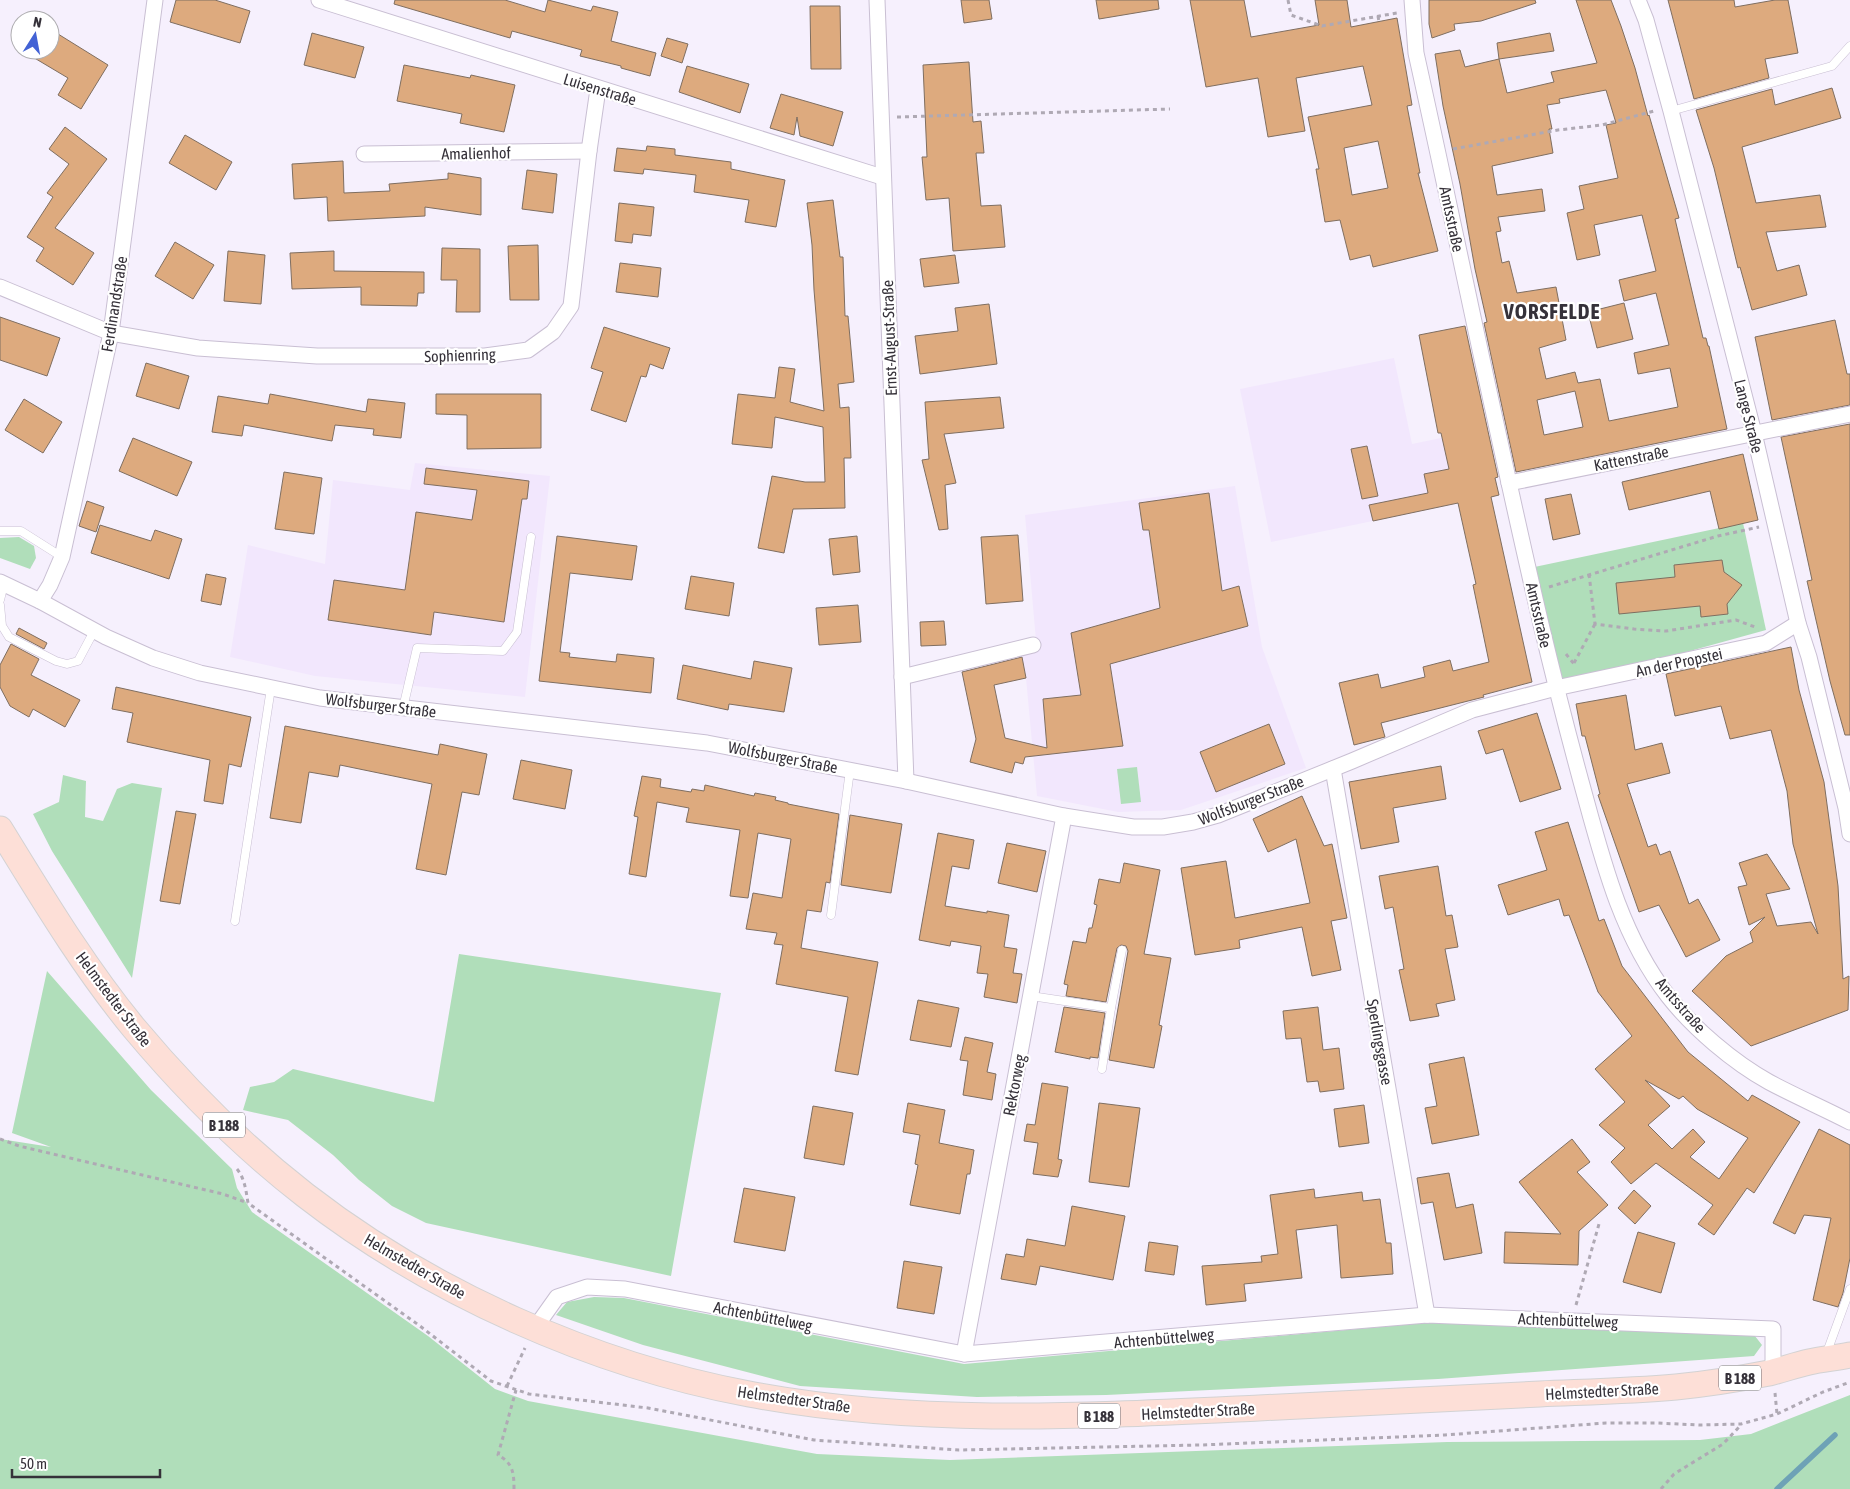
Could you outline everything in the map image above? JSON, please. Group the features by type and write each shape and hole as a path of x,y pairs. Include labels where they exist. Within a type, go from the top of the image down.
{"main road":[{"name":"Helmstedter Straße","path":"0,829 94,978 133,1026 176,1076 217,1118 260,1158 306,1196 346,1225 452,1290 535,1328 596,1352 659,1372 747,1394 884,1411 952,1415 1087,1416 1674,1387 1773,1372 1838,1354 1850,1341"}],"street":[{"name":"Ferdinandstraße","path":"40,601 62,557 111,333 155,0"},
{"name":"Luisenstraße","path":"319,0 598,89 882,176"},
{"name":"Ernst-August-Straße","path":"877,0 882,176 906,781"},
{"name":"Lange Straße","path":"1638,0 1646,20 1671,109 1754,434 1798,624 1809,657 1846,808 1850,834"},
{"name":"Amtsstraße","path":"1412,5 1416,53 1533,591 1556,688 1593,823 1619,906 1641,955 1668,996 1694,1024 1721,1049 1767,1080 1850,1122"},
{"name":"Sophienring","path":"0,287 111,333 198,348 316,356 485,356 528,350 553,332 572,306 589,151 598,89"},
{"name":"Amalienhof","path":"364,154 589,151"},
{"name":"Kattenstraße","path":"1509,483 1850,414"},
{"name":"Wolfsburger Straße","path":"1,584 40,601 94,631 153,658 200,673 320,698 707,743 906,781 1064,816 1133,827 1163,827 1193,822 1218,815 1472,710 1556,688"},
{"name":"An der Propstei","path":"1556,688 1766,643 1798,624"},
{"path":"902,677 1033,645"},
{"name":"Sperlingsgasse","path":"1333,768 1427,1315"},
{"name":"Rektorweg","path":"964,1354 1064,816"},
{"name":"Achtenbüttelweg","path":"535,1328 557,1297 587,1286 625,1290 964,1354 1427,1315 1572,1320 1773,1328 1773,1372"}],"lane":[{"path":"1671,109 1832,66 1850,46"},
{"path":"0,531 21,530 62,557"},
{"path":"403,708 417,648 503,651 517,632 531,538"},
{"path":"0,600 1,584"},
{"path":"0,605 2,626 9,637 56,661 67,664 78,661 94,631"},
{"path":"235,921 272,688"},
{"path":"831,915 850,770"},
{"path":"1102,1069 1122,950"},
{"path":"1031,996 1111,1008"},
{"path":"1838,1354 1850,1289"}],"path":[{"path":"1288,0 1291,15 1322,26 1378,16 1412,5"},
{"path":"1378,16 1379,22"},
{"path":"881,117 1170,109"},
{"path":"1438,151 1602,124 1671,109"},
{"path":"1533,591 1718,536 1774,524"},
{"path":"1574,664 1595,624 1589,574"},
{"path":"1595,624 1634,630 1666,631 1736,620 1759,630 1749,632"},
{"path":"1564,651 1574,664 1581,666"},
{"path":"0,1139 20,1146 223,1194 248,1203"},
{"path":"1572,1320 1599,1224"},
{"path":"507,1386 535,1328"},
{"path":"1777,1414 1823,1392 1850,1382"},
{"path":"514,1489 512,1468 508,1461 498,1455 516,1390"},
{"path":"1660,1489 1674,1474 1723,1444 1741,1424"}],"shaded area":[{"path":"1394,358 1412,444 1485,429 1499,495 1271,542 1240,389"},
{"path":"415,463 550,476 525,697 315,676 230,657 248,545 325,564 333,480 410,490"},
{"path":"1235,486 1262,647 1306,768 1181,810 1118,812 1037,796 1026,678 1022,656 1037,652 1025,515"}],"green space":[{"path":"1743,523 1766,630 1556,688 1525,569"},
{"path":"19,537 34,546 36,558 30,569 0,558 0,538"},
{"path":"1137,767 1141,802 1121,804 1117,769"},
{"path":"63,775 86,781 85,817 103,821 117,789 132,783 162,788 132,978 52,851 33,814 59,802"},
{"path":"459,954 721,993 671,1276 426,1223 392,1206 359,1180 333,1155 288,1120 243,1110 250,1087 274,1082 293,1069 434,1102"},
{"path":"47,971 151,1090 232,1169 237,1188 252,1212 428,1336 495,1389 528,1401 817,1454 950,1460 1447,1442 1700,1440 1751,1434 1850,1395 1850,1489 0,1489 0,1139 51,1147 12,1133"},
{"path":"594,1297 624,1298 964,1364 1436,1322 1751,1331 1762,1345 1754,1356 1438,1379 1106,1395 977,1397 800,1386 643,1345 556,1315 567,1302"}],"building":[{"path":"176,0 215,0 250,11 240,43 170,22"},
{"path":"395,0 505,0 545,12 548,0 591,11 593,6 618,12 611,41 656,53 650,76 621,68 621,66 580,56 582,50 512,31 510,38 394,4"},
{"path":"961,0 989,0 992,19 964,23"},
{"path":"1096,0 1158,0 1159,9 1099,19"},
{"path":"1190,0 1244,0 1251,37 1319,25 1315,0 1347,0 1351,27 1397,18 1412,105 1407,106 1420,173 1418,173 1438,251 1373,267 1370,255 1350,260 1340,220 1325,222 1316,169 1319,169 1308,117 1372,105 1363,66 1296,78 1305,131 1268,137 1258,78 1206,87","holes":["1378,141 1388,188 1352,195 1344,148"]},
{"path":"1429,0 1535,0 1536,3 1481,21 1454,24 1455,30 1432,38 1429,24"},
{"path":"1576,0 1611,0 1621,26 1679,218 1675,219 1703,338 1706,338 1709,346 1727,429 1516,472 1484,323 1487,322 1443,106 1435,54 1460,50 1465,67 1499,59 1507,93 1554,82 1551,72 1597,63","holes":["1606,90 1616,123 1606,125 1618,178 1579,186 1584,209 1567,213 1577,260 1600,255 1594,225 1642,215 1656,271 1619,280 1624,301 1656,293 1669,345 1634,353 1638,374 1670,368 1678,407 1609,421 1600,379 1578,383 1575,372 1546,379 1539,348 1566,340 1556,287 1517,293 1509,261 1502,263 1496,232 1501,231 1498,217 1545,211 1542,189 1497,195 1492,166 1553,153 1549,129 1552,129 1547,105 1560,103 1559,99","1575,391 1583,427 1544,435 1537,400"]},
{"path":"1668,0 1734,0 1735,7 1775,0 1788,0 1798,53 1765,59 1769,78 1694,99"},
{"path":"810,6 840,6 841,69 811,69"},
{"path":"312,33 364,47 355,78 304,65"},
{"path":"1550,33 1554,51 1499,59 1497,43"},
{"path":"60,35 108,65 81,109 58,95 68,78 38,60 60,60"},
{"path":"667,38 688,44 682,63 661,56"},
{"path":"969,62 973,122 981,121 984,153 976,153 981,206 1001,205 1005,247 953,251 949,198 926,200 922,157 927,157 923,65"},
{"path":"404,65 470,78 471,75 515,85 504,132 460,123 462,114 397,101"},
{"path":"687,66 749,84 740,113 679,92"},
{"path":"1832,88 1841,118 1742,147 1756,203 1820,195 1826,227 1766,232 1777,271 1799,265 1807,295 1752,310 1740,267 1738,268 1714,168 1696,110 1772,89 1775,105"},
{"path":"781,94 843,112 833,146 800,136 797,117 794,135 770,128"},
{"path":"65,127 107,159 55,228 94,253 73,285 36,261 44,248 27,237 53,197 47,193 69,164 49,149"},
{"path":"185,135 232,162 216,190 169,163"},
{"path":"647,146 675,149 675,155 731,162 731,169 785,180 776,227 745,222 749,200 694,192 696,175 644,169 643,174 614,171 617,148 646,151"},
{"path":"343,161 344,193 390,191 389,184 448,179 448,173 481,178 481,215 425,207 425,216 328,221 327,197 294,199 292,164"},
{"path":"527,170 557,174 553,213 522,209"},
{"path":"833,200 840,257 843,257 845,316 848,316 854,382 838,384 840,408 849,407 851,458 844,458 845,508 793,509 784,553 758,548 772,476 805,482 825,482 823,427 775,417 772,448 732,444 738,394 775,398 779,367 795,369 790,402 824,411 812,245 807,203"},
{"path":"619,203 654,207 651,236 633,234 632,243 615,241"},
{"path":"175,242 214,265 193,299 155,276"},
{"path":"538,245 539,300 510,300 508,246"},
{"path":"442,248 480,249 480,312 456,312 457,280 441,280"},
{"path":"228,251 265,255 261,304 224,301"},
{"path":"334,251 334,271 424,272 424,293 418,293 417,306 361,305 361,287 292,289 290,253"},
{"path":"955,255 959,283 924,287 920,259"},
{"path":"620,263 661,268 658,297 616,292"},
{"path":"1624,303 1633,339 1597,348 1588,312"},
{"path":"989,304 997,364 920,374 915,336 958,331 955,308"},
{"path":"0,317 60,338 47,376 0,360"},
{"path":"1835,320 1847,374 1850,374 1850,405 1772,420 1755,337"},
{"path":"1465,326 1498,477 1495,478 1499,495 1491,497 1532,682 1483,695 1484,697 1381,723 1385,737 1354,745 1339,683 1378,674 1381,688 1425,677 1423,667 1450,660 1453,671 1489,662 1473,585 1476,584 1458,503 1373,521 1369,505 1428,493 1424,474 1449,469 1441,433 1438,433 1419,335"},
{"path":"604,327 670,348 663,369 650,364 646,377 641,376 626,422 591,410 603,372 591,368"},
{"path":"146,363 189,376 179,409 136,396"},
{"path":"270,394 366,412 368,399 405,403 401,438 373,435 374,429 335,425 332,441 244,425 242,436 212,432 218,396 268,404"},
{"path":"436,394 541,394 541,448 467,449 467,415 436,414"},
{"path":"1000,397 1004,428 944,434 956,483 945,485 948,529 939,530 922,460 929,459 925,402"},
{"path":"24,399 62,422 43,453 5,430"},
{"path":"1850,424 1850,735 1845,735 1830,681 1807,581 1812,580 1781,437"},
{"path":"133,438 192,462 177,496 119,471"},
{"path":"1367,446 1378,496 1362,499 1351,449"},
{"path":"1743,454 1758,520 1719,529 1710,491 1629,510 1622,482"},
{"path":"426,468 529,481 527,499 522,499 504,622 434,612 431,635 328,620 334,580 405,590 416,512 472,520 477,490 424,484"},
{"path":"284,472 322,478 314,534 275,529"},
{"path":"1209,493 1222,591 1239,586 1248,626 1110,664 1123,746 1025,757 1023,764 1015,762 1012,773 970,762 976,739 962,672 1022,657 1026,678 994,685 1005,738 1047,748 1043,699 1081,695 1071,633 1160,608 1149,530 1143,530 1139,503"},
{"path":"1571,494 1580,534 1553,540 1545,499"},
{"path":"87,501 104,507 96,532 79,526"},
{"path":"100,525 151,541 155,530 182,539 169,579 91,553"},
{"path":"1018,535 1023,601 986,604 981,537"},
{"path":"557,536 637,546 632,580 570,573 560,652 570,653 569,657 616,662 617,654 654,658 651,693 539,681"},
{"path":"857,536 860,572 833,575 829,539"},
{"path":"1722,560 1724,572 1742,585 1727,604 1728,614 1701,617 1700,606 1619,614 1616,583 1675,577 1674,565"},
{"path":"206,574 226,578 221,605 201,601"},
{"path":"691,576 734,583 729,616 685,609"},
{"path":"858,605 861,642 819,645 816,608"},
{"path":"944,621 946,645 921,646 920,622"},
{"path":"19,628 47,643 44,649 16,634"},
{"path":"11,644 39,659 31,675 80,700 65,727 33,709 29,717 10,706 0,687 0,665"},
{"path":"1791,647 1799,690 1824,782 1838,886 1843,979 1849,976 1848,1010 1751,1046 1692,991 1726,956 1753,942 1750,932 1765,917 1749,925 1738,887 1747,885 1739,863 1767,854 1790,889 1766,894 1777,926 1811,922 1818,934 1793,844 1787,791 1771,730 1730,739 1721,706 1675,716 1666,674"},
{"path":"754,661 792,668 784,712 729,704 728,710 677,699 683,665 751,679"},
{"path":"116,687 251,717 241,767 229,764 223,804 204,801 210,760 127,742 133,713 112,709"},
{"path":"1626,695 1635,750 1662,743 1670,773 1627,784 1648,847 1656,844 1660,855 1670,851 1689,904 1698,899 1720,940 1686,957 1659,905 1639,912 1598,795 1600,794 1585,736 1582,736 1576,704"},
{"path":"1537,713 1561,789 1520,802 1503,749 1486,754 1478,731"},
{"path":"1269,724 1285,764 1216,792 1200,752"},
{"path":"285,726 438,755 440,744 487,754 479,795 462,792 446,875 416,869 432,784 340,765 338,777 309,772 301,823 270,818"},
{"path":"521,760 572,770 565,809 513,799"},
{"path":"1441,766 1446,799 1393,808 1399,842 1361,849 1349,782"},
{"path":"642,776 661,779 660,787 691,792 692,789 704,791 705,785 754,796 755,793 776,797 775,800 788,804 839,814 830,883 826,882 821,912 807,910 801,948 878,962 858,1075 835,1071 848,997 776,984 783,945 774,944 777,933 746,929 753,893 782,898 791,839 758,833 748,898 730,896 740,830 686,822 689,808 657,802 646,877 629,874 638,817 634,816"},
{"path":"1302,796 1324,846 1332,844 1347,918 1331,921 1341,970 1312,976 1302,927 1239,940 1240,948 1195,955 1181,868 1226,861 1235,918 1310,903 1296,839 1268,852 1253,819"},
{"path":"176,811 196,814 180,904 160,901"},
{"path":"850,815 902,824 891,893 841,885"},
{"path":"1568,822 1599,921 1604,919 1622,966 1688,1052 1748,1101 1752,1095 1800,1122 1754,1193 1747,1188 1714,1235 1698,1224 1713,1205 1656,1163 1631,1184 1611,1162 1625,1148 1599,1125 1625,1102 1595,1069 1632,1036 1598,992 1569,915 1564,916 1559,899 1508,915 1498,885 1547,870 1535,832","holes":["1645,1080 1679,1099 1683,1096 1697,1109 1748,1138 1719,1179 1690,1157 1705,1142 1693,1129 1672,1149 1648,1125 1670,1106"]},
{"path":"938,833 974,840 969,869 952,866 945,906 1009,915 1004,947 1017,949 1013,973 1022,974 1017,1003 984,997 988,974 977,973 981,946 951,941 950,946 919,940"},
{"path":"1007,843 1046,851 1037,892 998,883"},
{"path":"1124,863 1160,870 1144,954 1171,958 1159,1025 1162,1026 1154,1068 1109,1060 1128,951 1126,946 1121,945 1117,948 1106,1002 1066,996 1068,985 1064,984 1073,941 1086,943 1089,928 1092,928 1097,905 1094,904 1099,879 1120,883"},
{"path":"1438,866 1446,916 1452,915 1458,947 1445,949 1455,1000 1436,1004 1439,1016 1410,1021 1399,970 1404,969 1393,907 1385,909 1379,876"},
{"path":"918,1000 959,1008 951,1047 910,1040"},
{"path":"1064,1007 1105,1013 1098,1058 1090,1057 1090,1059 1055,1052"},
{"path":"1318,1007 1323,1050 1339,1048 1344,1089 1320,1092 1318,1081 1307,1082 1301,1038 1286,1039 1283,1011"},
{"path":"965,1037 993,1043 987,1072 996,1074 992,1100 963,1095 968,1061 960,1060"},
{"path":"1464,1057 1479,1135 1432,1144 1425,1108 1437,1106 1429,1064"},
{"path":"1042,1083 1068,1087 1058,1159 1062,1160 1058,1177 1033,1174 1038,1143 1024,1141 1027,1124 1035,1125"},
{"path":"908,1103 945,1110 939,1143 974,1150 970,1174 967,1174 960,1214 910,1205 918,1165 915,1164 920,1135 903,1132"},
{"path":"1099,1103 1140,1108 1129,1187 1089,1182"},
{"path":"1364,1105 1369,1143 1339,1147 1334,1109"},
{"path":"813,1106 853,1113 844,1165 804,1158"},
{"path":"1819,1129 1850,1145 1850,1258 1843,1293 1838,1307 1813,1300 1831,1218 1804,1215 1795,1234 1773,1223"},
{"path":"1572,1139 1590,1162 1577,1172 1608,1205 1579,1231 1578,1265 1504,1263 1505,1232 1561,1234 1519,1182"},
{"path":"1449,1173 1456,1208 1473,1204 1482,1253 1444,1260 1433,1202 1421,1204 1417,1178"},
{"path":"744,1188 795,1197 785,1251 734,1242"},
{"path":"1314,1189 1315,1198 1362,1192 1363,1201 1380,1199 1386,1243 1391,1243 1393,1274 1341,1278 1337,1225 1296,1230 1302,1278 1244,1284 1246,1301 1206,1305 1202,1266 1262,1262 1261,1256 1278,1254 1270,1195"},
{"path":"1634,1190 1651,1206 1635,1224 1618,1208"},
{"path":"1072,1206 1125,1216 1113,1280 1040,1266 1036,1285 1001,1279 1006,1254 1024,1257 1027,1239 1065,1246"},
{"path":"1638,1232 1675,1243 1661,1293 1623,1282"},
{"path":"1149,1242 1178,1246 1174,1275 1145,1271"},
{"path":"904,1261 942,1267 934,1314 897,1308"}],"waterway":[{"path":"1777,1489 1835,1435"}],"district":[{"name":"VORSFELDE","path":"1552,311"}]}
